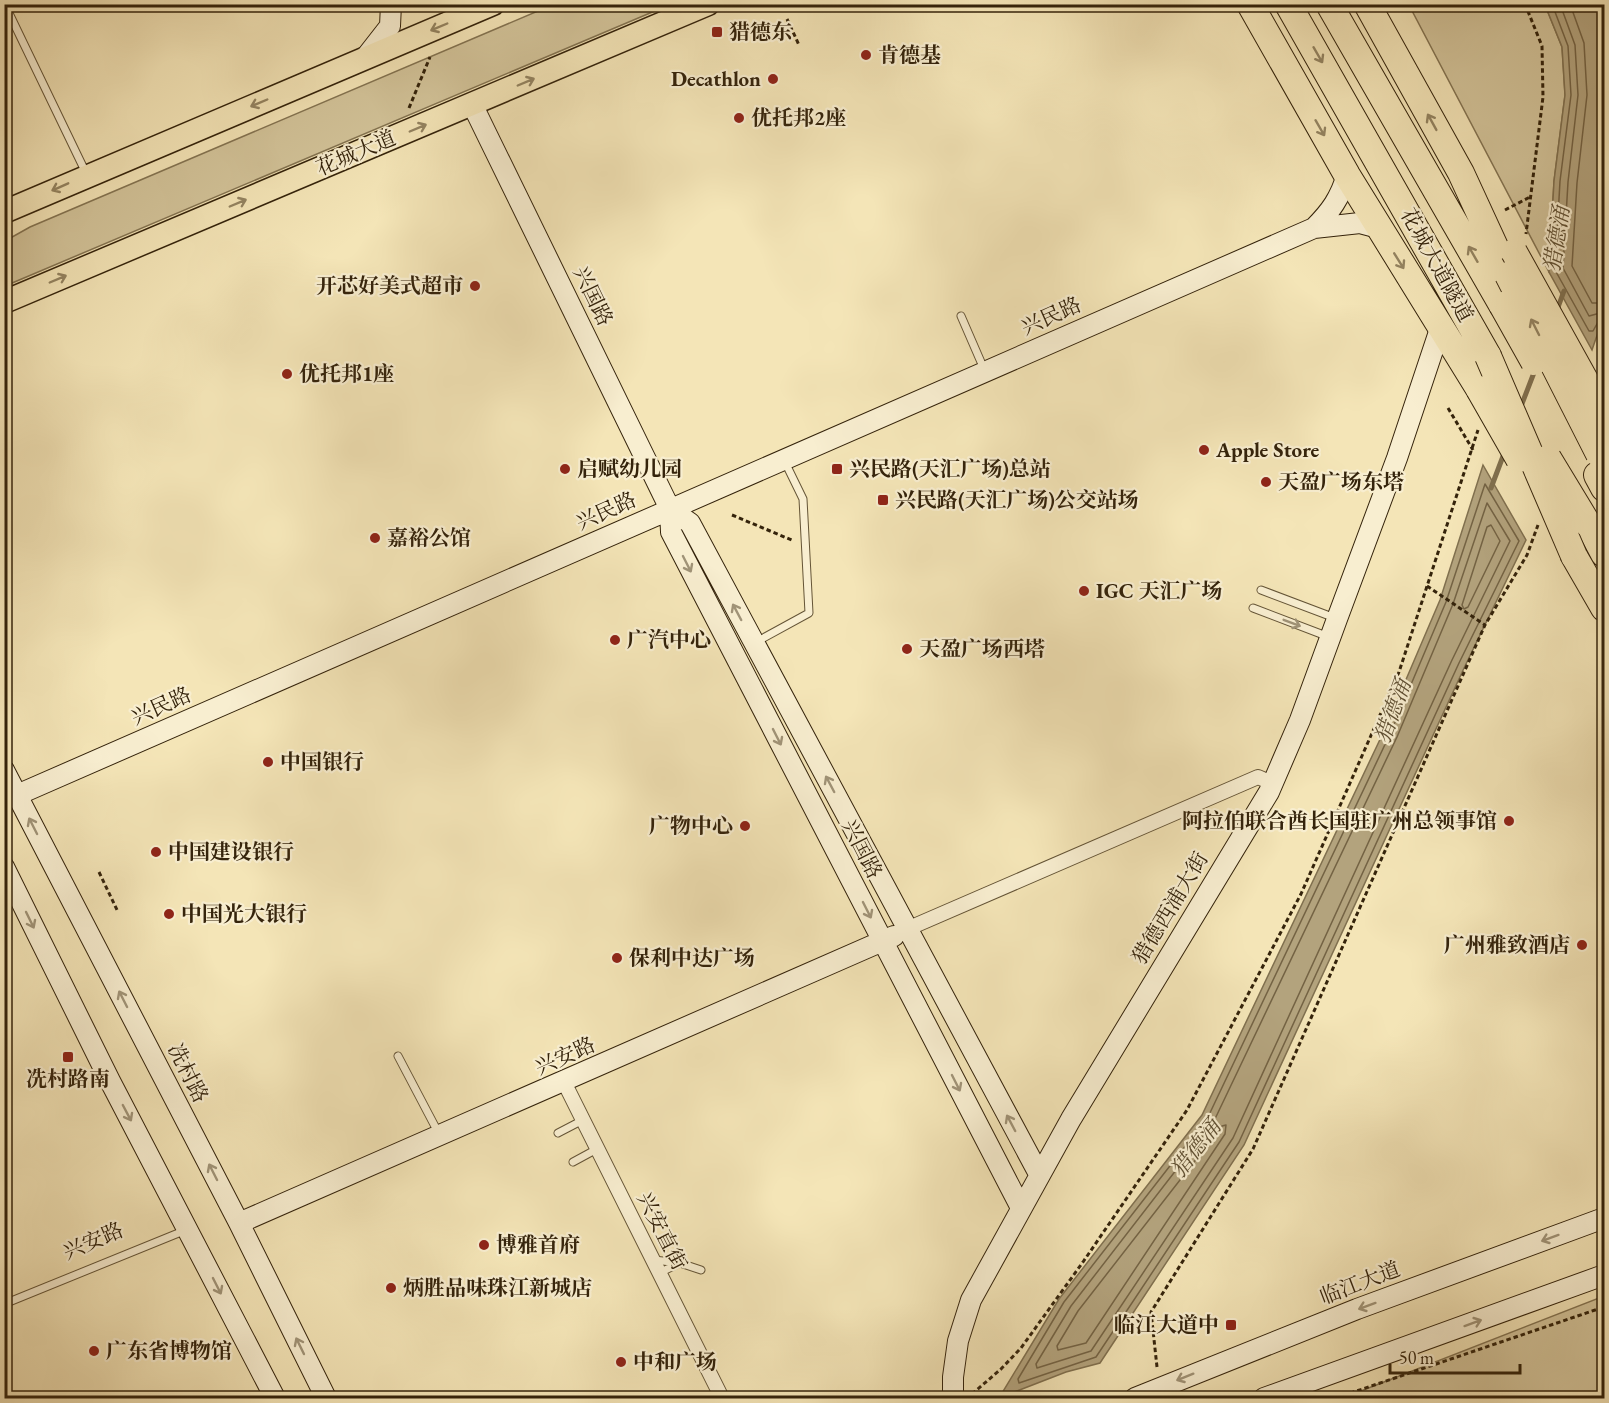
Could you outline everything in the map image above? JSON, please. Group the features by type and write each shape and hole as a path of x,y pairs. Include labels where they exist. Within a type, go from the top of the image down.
{"highway":[{"path":"1250,4 1347,175 1479,389 1605,608"},
{"name":"花城大道隧道","path":"1288,4 1488,356 1588,525"},
{"name":"花城大道隧道","path":"1329,4 1502,305 1601,470"},
{"path":"1367,4 1461,173 1515,257 1605,414"},
{"path":"1515,257 1601,470"},
{"path":"1488,356 1534,458 1574,556"},
{"path":"1479,389 1588,525 1605,554"}],"main road":[{"path":"4,212 493,4"},
{"name":"花城大道","path":"4,302 708,4"}],"street":[{"path":"365,58 390,26 391,4"},
{"name":"兴国路","path":"472,104 670,509 671,532 1021,1208"},
{"name":"兴民路","path":"1314,228 1332,210 1340,198 1347,175"},
{"name":"兴民路","path":"17,795 1314,228 1360,224 1379,228"},
{"name":"猎德西浦大街","path":"962,1396 952,1377 958,1341 971,1300 1039,1174 1272,783 1300,720 1397,458 1441,326"},
{"name":"兴国路","path":"670,509 690,523 1039,1174"},
{"name":"冼村路","path":"4,771 239,1223 326,1398"},
{"path":"908,929 1258,777 1272,783"},
{"path":"4,867 10,891 275,1398"},
{"name":"兴安路","path":"239,1223 908,929"},
{"name":"兴安直街","path":"564,1082 722,1398"},
{"name":"临江大道","path":"1135,1398 1357,1309 1605,1218"},
{"path":"1264,1398 1605,1275"},
{"path":"1119,1398 1159,1387"}],"lane":[{"path":"18,4 6,10 87,175"},
{"path":"961,316 985,371"},
{"path":"754,643 808,613 803,499 784,460"},
{"path":"1261,590 1334,628"},
{"path":"1253,608 1334,628"},
{"path":"398,1056 440,1136"},
{"path":"558,1132 583,1120"},
{"path":"573,1162 597,1149"},
{"name":"兴安路","path":"4,1304 188,1229"},
{"path":"652,1260 680,1263 701,1270"},
{"path":"659,1273 680,1263"}],"path":[{"path":"1515,257 1531,196 1543,97 1542,46 1525,4"},
{"path":"787,19 799,45"},
{"path":"406,116 430,57"},
{"path":"1505,210 1531,196"},
{"path":"1600,363 1605,340"},
{"path":"1448,408 1473,451"},
{"path":"962,1396 1001,1369 1021,1348 1187,1110 1301,894 1399,672 1479,428"},
{"path":"732,514 806,546"},
{"path":"1157,1367 1152,1312 1253,1149 1485,625 1527,555 1539,523"},
{"path":"1427,586 1485,625"},
{"path":"99,872 118,912"},
{"path":"1336,1398 1605,1307"}],"shaded area":[{"path":"552,5 669,5 5,286 5,241 30,227"},
{"path":"1409,5 1545,5 1562,47 1565,95 1554,181 1549,272"},
{"path":"1604,1296 1604,1398 1343,1398"}],"water":[{"path":"1545,5 1604,5 1604,315 1592,350 1549,272 1554,181 1565,95 1562,47"},
{"path":"1483,465 1526,540 1465,666 1244,1145 1100,1363 1066,1372 999,1398 1059,1299 1202,1115 1384,731 1440,600"}],"waterway":[{"name":"猎德涌","path":"1557,310 1564,291"},
{"name":"猎德涌","path":"1520,409 1535,370"},
{"name":"猎德涌","path":"1491,488 1505,451"}],"place":[{"name":"猎德东","path":"717,32"},
{"name":"肯德基","path":"866,55"},
{"name":"Decathlon","path":"773,79"},
{"name":"优托邦2座","path":"739,118"},
{"name":"开芯好美式超市","path":"475,286"},
{"name":"优托邦1座","path":"287,374"},
{"name":"Apple Store","path":"1204,450"},
{"name":"启赋幼儿园","path":"565,469"},
{"name":"兴民路(天汇广场)总站","path":"837,469"},
{"name":"天盈广场东塔","path":"1266,482"},
{"name":"兴民路(天汇广场)公交站场","path":"883,500"},
{"name":"嘉裕公馆","path":"375,538"},
{"name":"IGC 天汇广场","path":"1084,591"},
{"name":"广汽中心","path":"615,640"},
{"name":"天盈广场西塔","path":"907,649"},
{"name":"中国银行","path":"268,762"},
{"name":"阿拉伯联合酋长国驻广州总领事馆","path":"1509,821"},
{"name":"广物中心","path":"745,826"},
{"name":"中国建设银行","path":"156,852"},
{"name":"中国光大银行","path":"169,914"},
{"name":"广州雅致酒店","path":"1582,945"},
{"name":"保利中达广场","path":"617,958"},
{"name":"冼村路南","path":"68,1057"},
{"name":"博雅首府","path":"484,1245"},
{"name":"炳胜品味珠江新城店","path":"391,1288"},
{"name":"临江大道中","path":"1231,1325"},
{"name":"广东省博物馆","path":"94,1351"},
{"name":"中和广场","path":"621,1362"}]}
